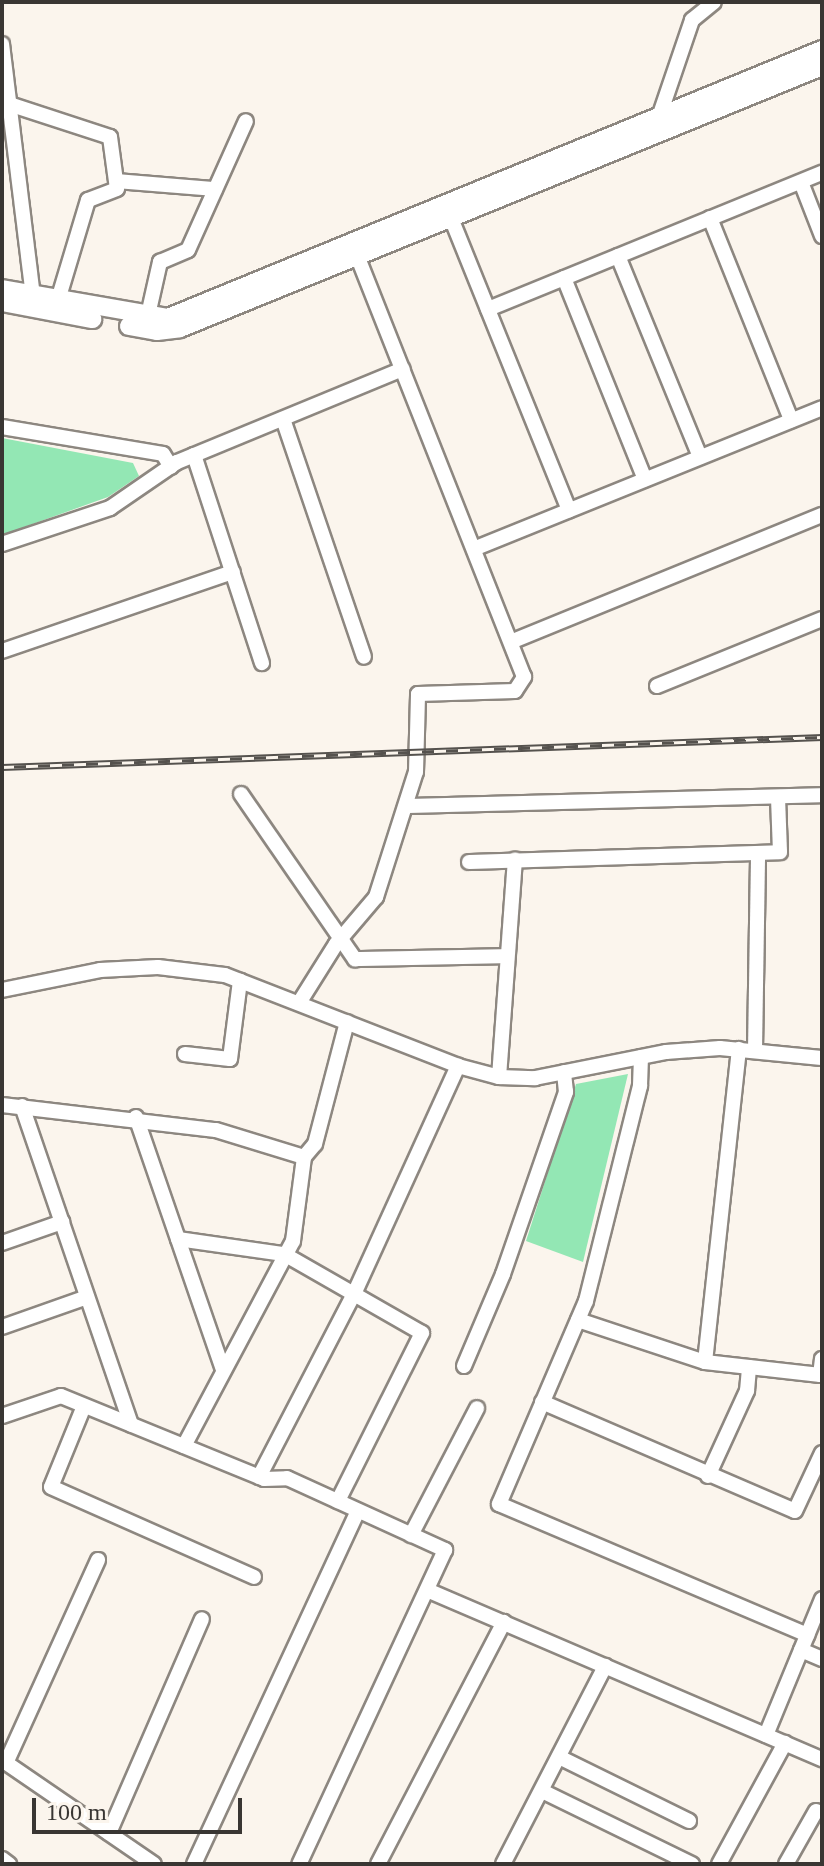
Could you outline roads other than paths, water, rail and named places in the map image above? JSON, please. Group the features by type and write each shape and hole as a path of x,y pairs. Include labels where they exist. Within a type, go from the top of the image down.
{"street":[{"path":"658,125 692,20 714,2"},
{"path":"2,44 33,295"},
{"path":"658,125 822,50"},
{"path":"2,302 180,328 354,248 658,125 822,66"},
{"path":"9,104 107,132 117,181 115,192 88,200 58,300"},
{"path":"146,324 160,262 188,250 246,121"},
{"path":"488,309 822,173"},
{"path":"117,181 215,189"},
{"path":"801,182 822,236"},
{"path":"448,210 569,510"},
{"path":"710,218 791,420"},
{"path":"299,1003 342,936 376,897 416,772 418,694 515,691 524,677 513,641 354,248"},
{"path":"618,256 700,457"},
{"path":"564,278 645,479"},
{"path":"2,289 58,300 146,324"},
{"path":"2,544 110,508 194,455 403,369"},
{"path":"476,548 822,408"},
{"path":"283,419 364,657"},
{"path":"2,427 163,454 171,467"},
{"path":"194,455 262,663"},
{"path":"513,641 822,515"},
{"path":"2,651 233,572"},
{"path":"657,686 822,619"},
{"path":"241,794 355,959 506,956"},
{"path":"406,806 822,795"},
{"path":"469,862 780,852 778,797"},
{"path":"755,1050 758,853"},
{"path":"499,1077 515,860"},
{"path":"2,990 100,970 158,967 240,981 458,1066 499,1077 535,1078 641,1057 739,1049 822,1058"},
{"path":"185,1054 230,1059 240,981"},
{"path":"184,1446 293,1241 304,1157 315,1144 347,1022"},
{"path":"705,1362 739,1049"},
{"path":"641,1057 640,1086 578,1320 499,1504 807,1635"},
{"path":"259,1477 354,1294 458,1066"},
{"path":"464,1366 503,1274 566,1092 564,1072"},
{"path":"2,1105 136,1117 216,1130 304,1157"},
{"path":"22,1106 131,1425"},
{"path":"136,1117 223,1370"},
{"path":"2,1243 62,1222"},
{"path":"178,1239 284,1254 422,1333 338,1501"},
{"path":"2,1327 87,1297"},
{"path":"578,1320 705,1362 820,1375 822,1359"},
{"path":"708,1476 747,1391 749,1367"},
{"path":"2,1416 61,1396 259,1477 287,1478 445,1550 299,1864"},
{"path":"542,1402 795,1511 822,1453"},
{"path":"84,1406 51,1487 254,1577"},
{"path":"411,1535 477,1408"},
{"path":"194,1864 358,1511"},
{"path":"98,1560 4,1762 154,1864"},
{"path":"427,1590 822,1759"},
{"path":"766,1735 822,1599"},
{"path":"109,1833 202,1619"},
{"path":"378,1864 504,1622"},
{"path":"801,1650 822,1659"},
{"path":"503,1864 605,1666"},
{"path":"719,1864 785,1743"},
{"path":"559,1757 689,1821"},
{"path":"542,1791 692,1864"},
{"path":"786,1864 816,1811"},
{"path":"2,1859 9,1864"}],"railway":[{"path":"2,767 822,737"}]}
